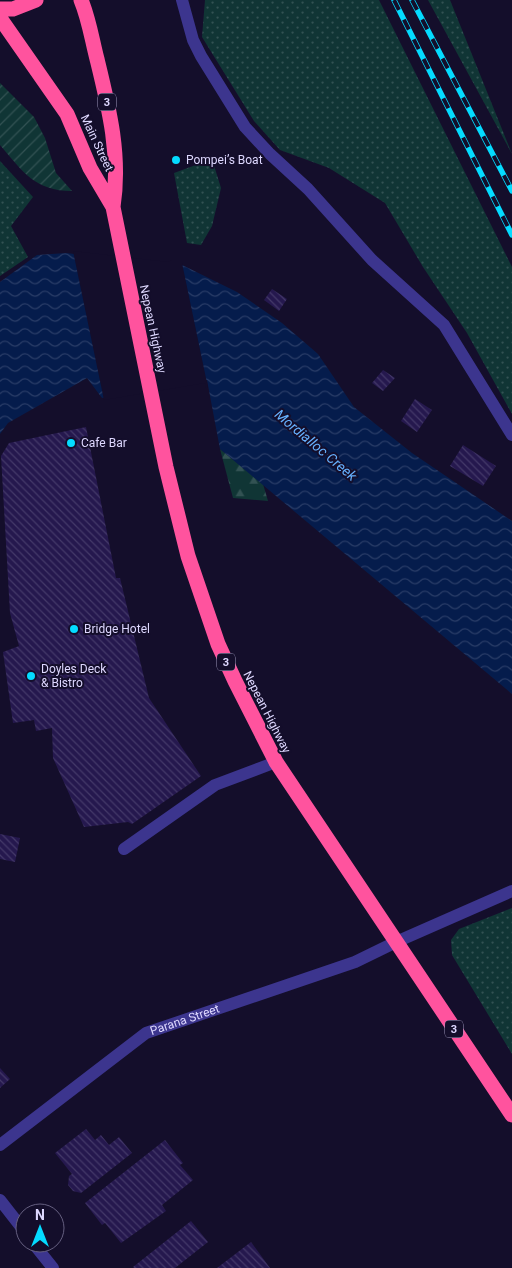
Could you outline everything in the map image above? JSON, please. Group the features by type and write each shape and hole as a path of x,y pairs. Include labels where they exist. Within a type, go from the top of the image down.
{"highway":[{"path":"0,9 14,9 36,0"},
{"name":"Main Street","path":"82,0 108,104 114,142 117,184 113,206"},
{"name":"Main Street","path":"0,18 67,114 90,168 113,206"},
{"name":"Nepean Highway","path":"113,206 152,397 186,547 207,612 234,681 276,762 512,1115"}],"street":[{"path":"182,0 193,40 245,127 270,154 308,189 372,260 444,324 512,435"},
{"path":"124,848 216,785 276,762"},
{"name":"Parana Street","path":"0,1145 146,1034 355,962 512,891"},
{"path":"0,1200 15,1219"},
{"path":"41,1253 53,1268"}],"green space":[{"path":"205,0 379,0 512,267 512,414 467,333 423,267 385,203 329,168 280,150 254,121 202,37"},
{"path":"428,0 450,0 512,154"},
{"path":"0,83 34,117 45,138 56,173 72,191 48,188 39,184 16,164 0,145"},
{"path":"212,159 221,188 212,226 201,245 187,243 174,173"},
{"path":"0,161 33,197 11,226 28,257 0,276"},
{"path":"220,449 263,484 268,501 233,498"},
{"path":"512,908 512,1054 452,955 451,940 459,929"}],"water":[{"name":"Mordialloc Creek","path":"66,253 168,265 174,261 237,292 282,323 318,354 354,407 412,453 512,521 512,694 220,449 207,380 102,398 87,378 8,423 0,434 0,282 37,255"}],"pier":[{"path":"73,251 168,262 174,259 182,263 208,388 206,388 205,383 104,400"}],"building":[{"path":"272,289 287,299 279,311 264,300"},
{"path":"383,370 395,378 383,391 372,383"},
{"path":"415,399 432,410 417,432 401,421"},
{"name":"Bridge Hotel","path":"86,427 116,578 120,578 149,698 201,776 132,824 128,822 84,827 53,758 52,728 36,731 34,720 13,723 3,652 19,646 10,613 1,456 9,443"},
{"path":"463,445 496,466 483,486 450,466"},
{"path":"0,834 20,838 15,862 0,859"},
{"path":"0,1068 10,1079 0,1088"},
{"path":"86,1129 95,1140 101,1135 109,1145 119,1137 132,1153 81,1193 73,1191 68,1185 69,1176 72,1174 55,1153"},
{"path":"165,1140 183,1163 180,1165 193,1180 162,1205 166,1211 121,1243 105,1223 102,1225 85,1203"},
{"path":"191,1221 208,1242 175,1268 133,1267"},
{"path":"251,1242 270,1268 217,1268"}],"railway":[{"path":"394,0 512,235"},
{"path":"412,0 512,191"}],"place":[{"name":"Pompei’s Boat","path":"176,160"},
{"name":"Cafe Bar","path":"71,443"},
{"name":"Bridge Hotel","path":"74,629"},
{"name":"Doyles Deck & Bistro","path":"31,676"}]}
